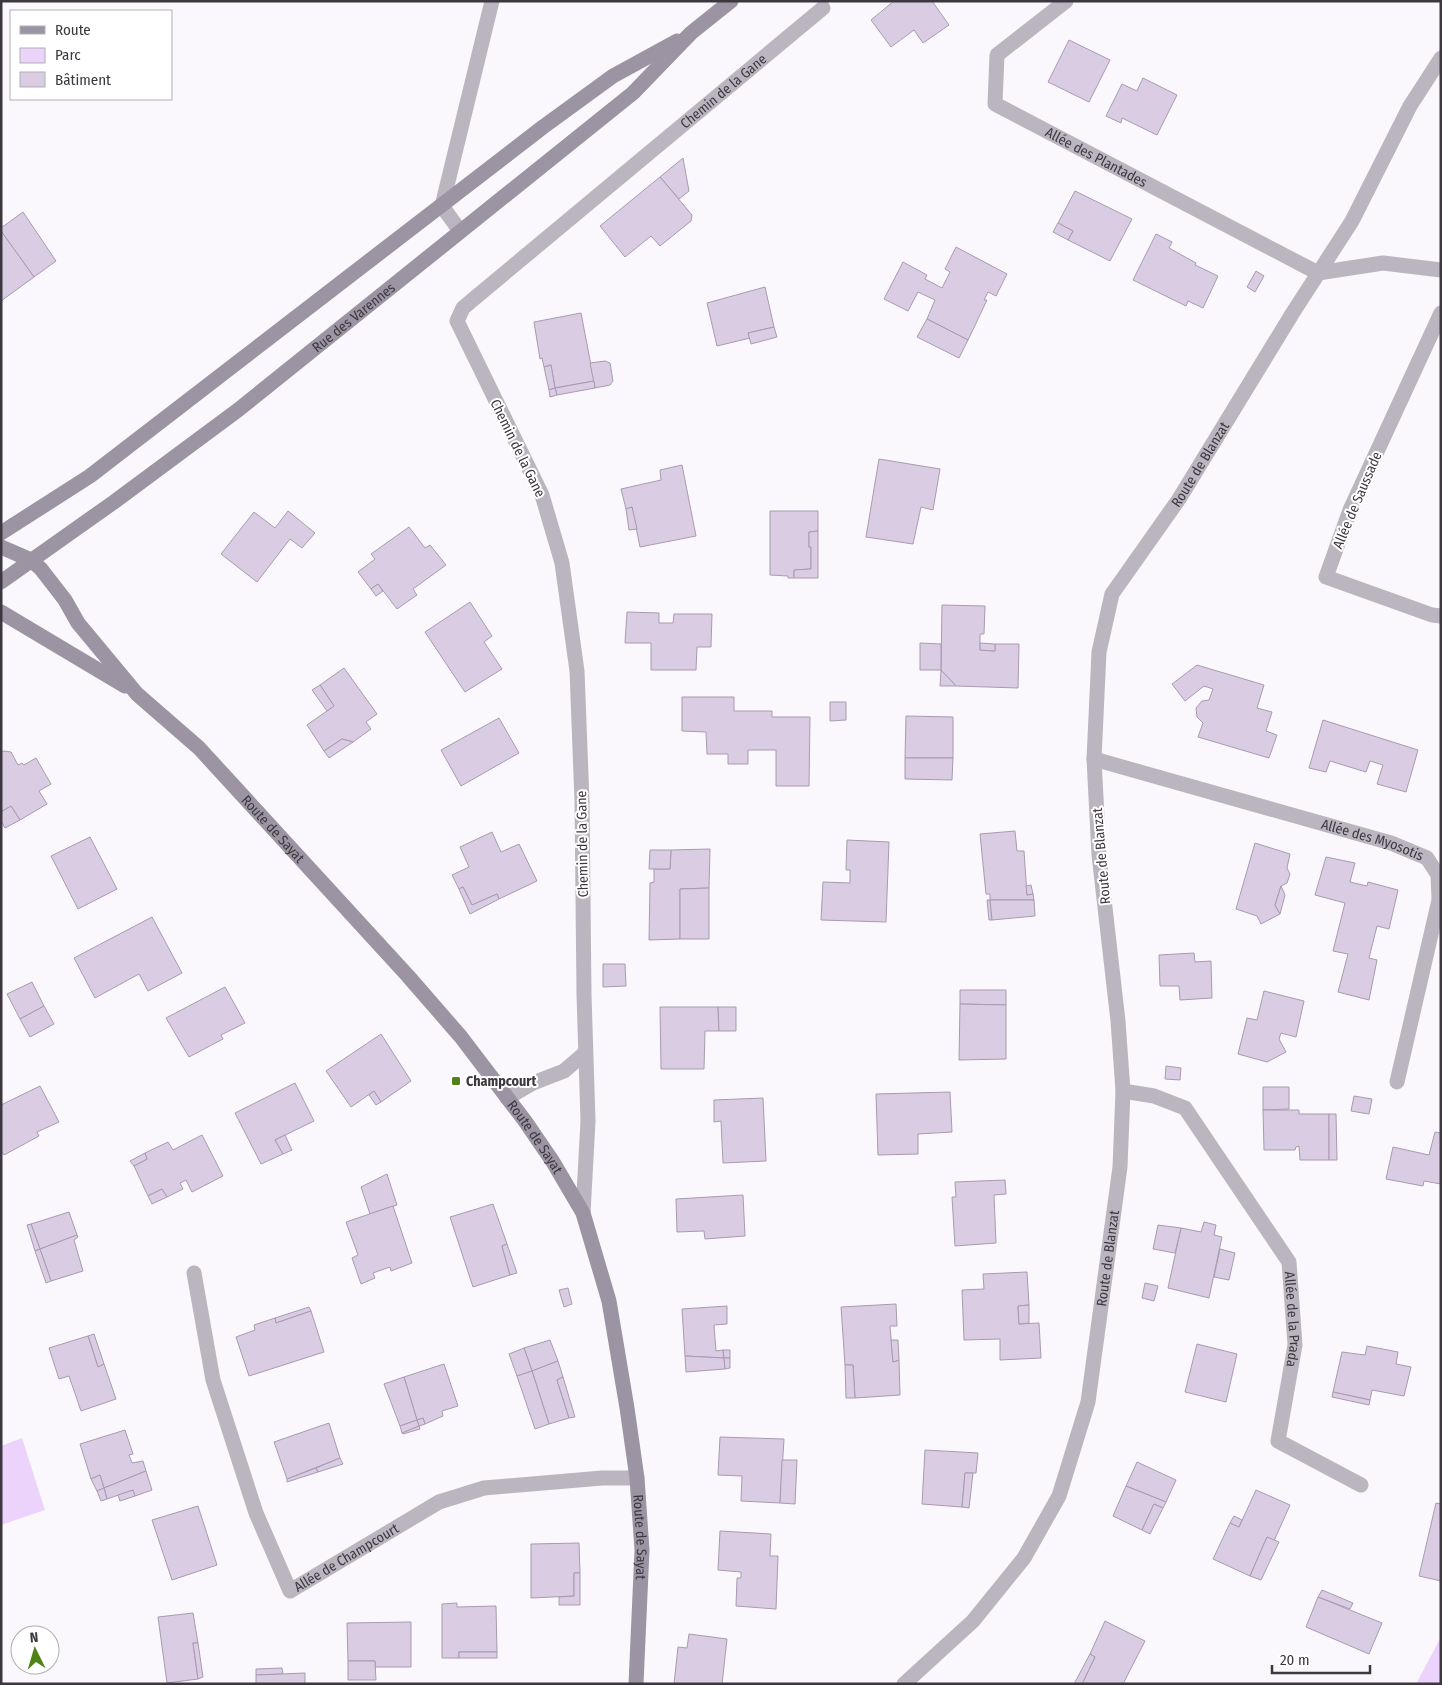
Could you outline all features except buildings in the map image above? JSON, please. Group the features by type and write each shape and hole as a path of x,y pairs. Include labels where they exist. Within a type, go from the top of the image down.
{"main road":[{"name":"Rue des Varennes","path":"1,534 90,476 543,127 613,76 691,32 731,1"},
{"name":"Rue des Varennes","path":"1,582 114,502 238,410 633,93 691,32"},
{"name":"Route de Sayat","path":"1,546 31,560 41,569 65,600 78,623 137,694 199,748 402,969 461,1037 507,1098 553,1162 583,1213 609,1301 637,1478 642,1550 636,1684"},
{"name":"Route de Sayat","path":"1,612 137,694"}],"street":[{"path":"460,231 442,206 492,1"},
{"name":"Allée des Plantades","path":"1066,1 997,56 995,104 1318,273"},
{"name":"Chemin de la Gane","path":"583,1213 588,1121 585,1053 582,801 577,671 562,563 542,495 457,321 463,308 470,302 823,8"},
{"name":"Route de Blanzat","path":"904,1684 973,1622 1024,1558 1059,1496 1088,1402 1120,1167 1123,1091 1118,1021 1099,855 1094,759 1099,652 1112,594 1179,499 1352,221 1410,106 1441,58"},
{"path":"1318,273 1383,262 1441,270"},
{"name":"Allée de Saussade","path":"1441,313 1350,510 1326,577 1432,615 1441,616"},
{"name":"Allée des Myosotis","path":"1094,759 1391,843 1427,858 1438,875 1439,900 1397,1082"},
{"path":"507,1098 532,1083 564,1071 585,1053"},
{"name":"Allée de la Prada","path":"1123,1091 1154,1096 1185,1108 1289,1262 1295,1345 1278,1441 1361,1485"},
{"name":"Allée de Champcourt","path":"194,1273 213,1380 256,1513 290,1591 439,1502 484,1488 602,1478 637,1478"}],"green space":[{"path":"22,1438 45,1510 1,1525 1,1446"},
{"path":"1441,1637 1441,1684 1416,1684"}],"place":[{"name":"Champcourt","path":"456,1081"}]}
